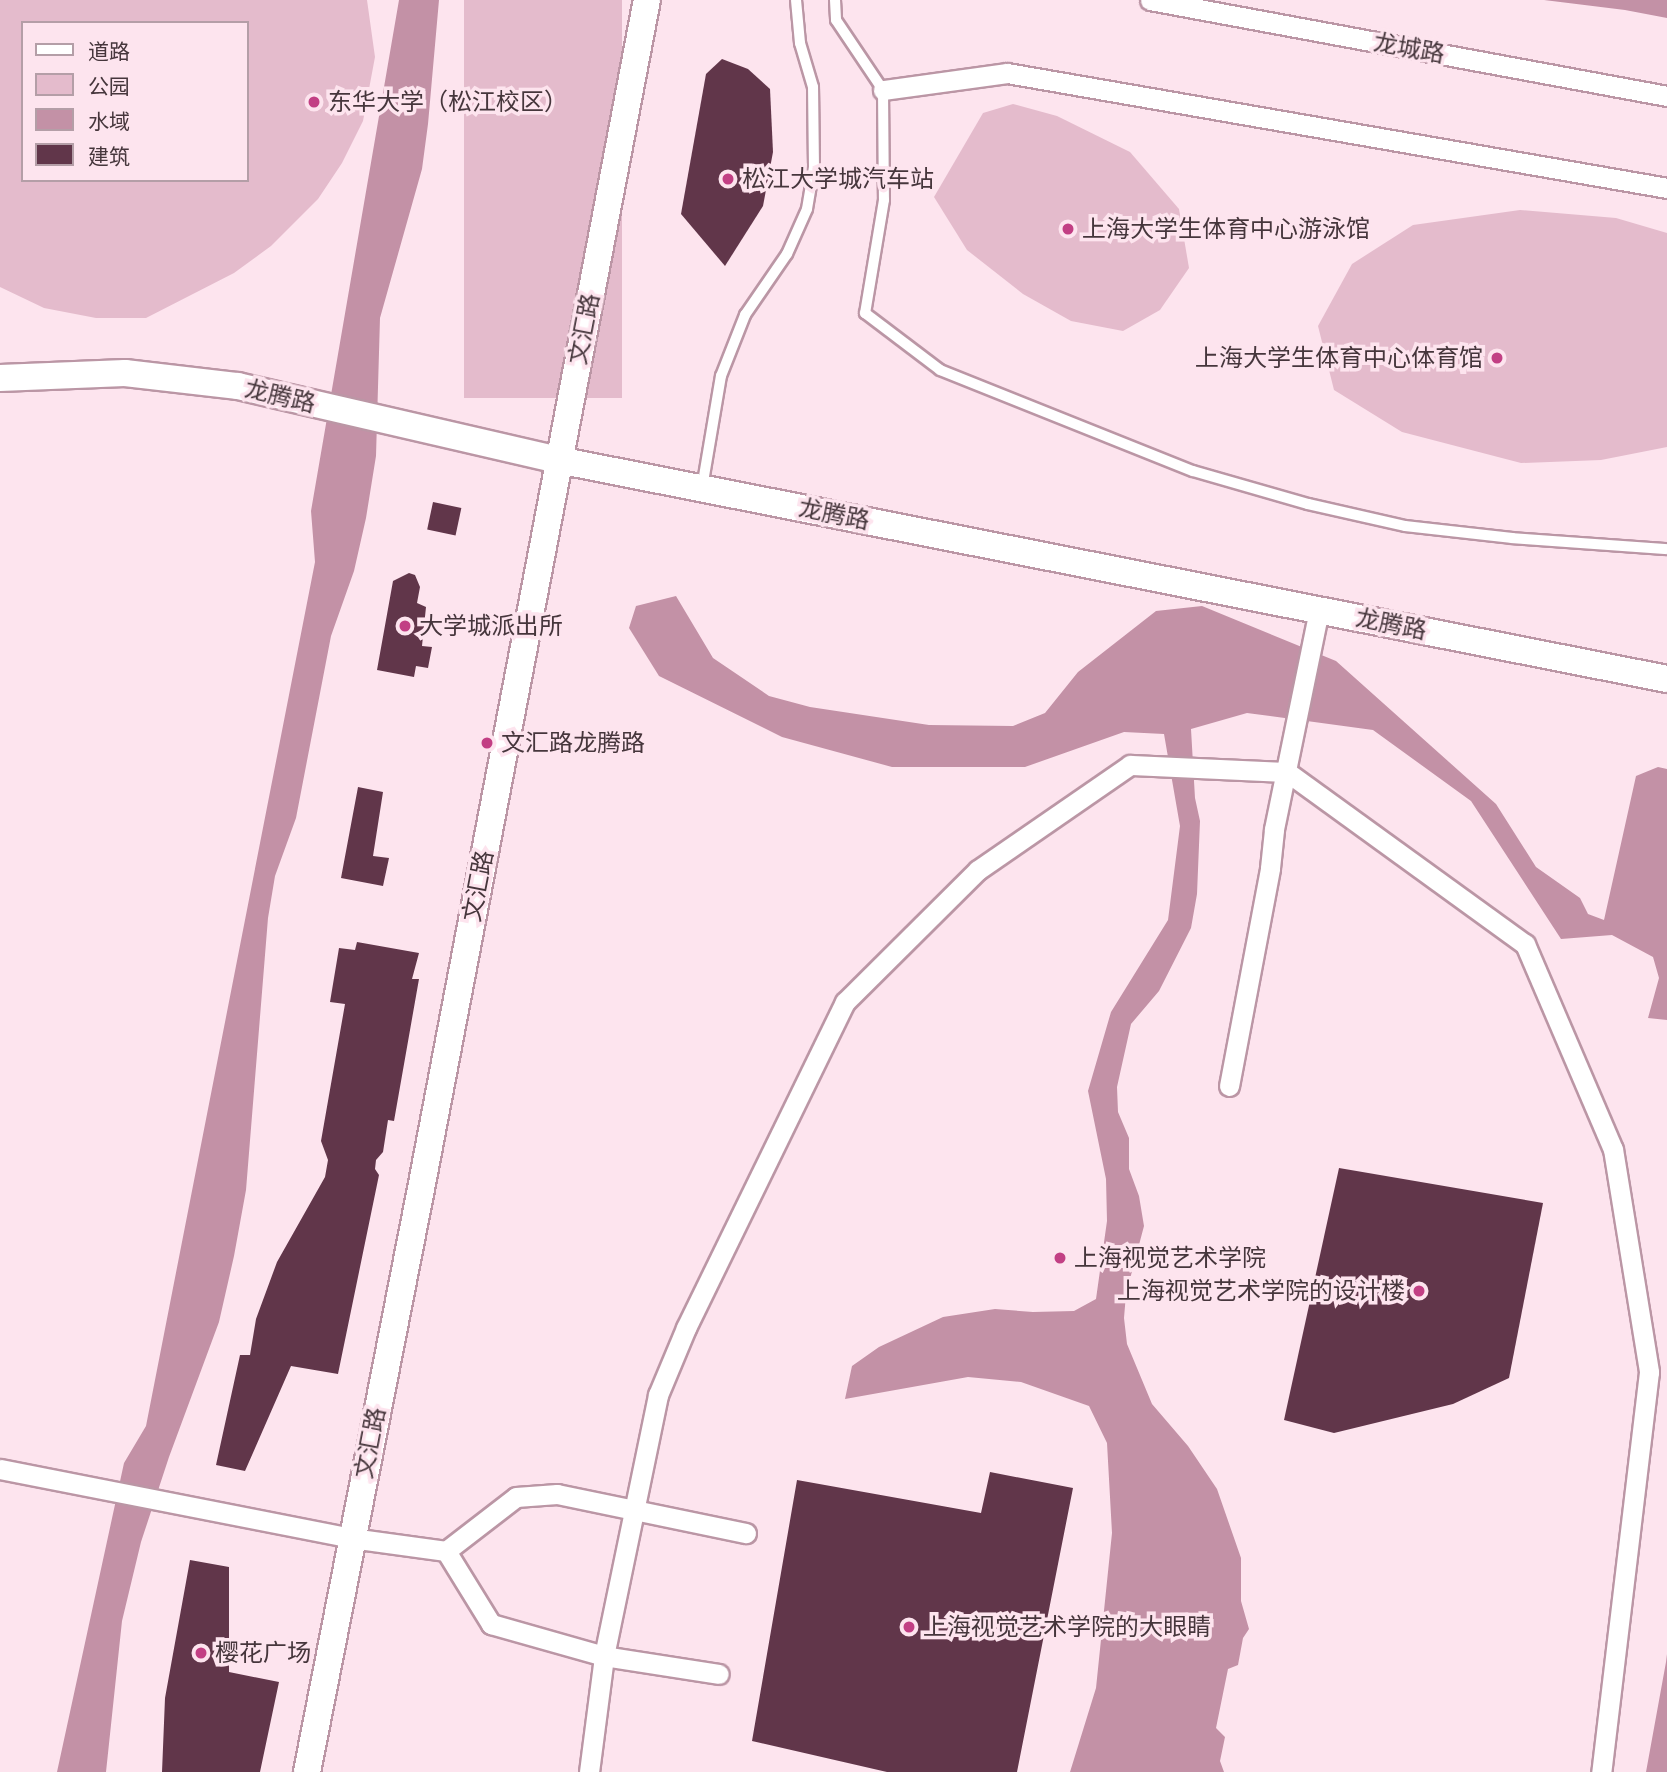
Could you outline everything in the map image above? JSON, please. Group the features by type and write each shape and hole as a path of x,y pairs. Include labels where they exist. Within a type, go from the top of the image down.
{"main road":[{"name":"文汇路","path":"307,1772 647,0"},
{"name":"龙腾路","path":"0,378 125,373 237,386 558,460 1667,679"}],"street":[{"name":"龙城路","path":"1150,0 1667,96"},
{"path":"883,90 1007,73 1667,188"},
{"path":"1229,1086 1270,868 1274,829 1319,610"},
{"path":"589,1772 604,1656 658,1395 686,1328 845,1002 978,870 1130,765 1287,772 1525,944 1614,1149 1649,1372 1604,1772"},
{"path":"0,1469 351,1538 446,1551 516,1497 557,1494 746,1533"},
{"path":"446,1551 491,1624 604,1656 719,1674"}],"lane":[{"path":"702,488 721,376 745,314 787,254 807,209 814,167 813,88 800,43 796,0"},
{"path":"835,0 836,20 883,90 884,200 865,313 940,370 1193,471 1308,504 1405,526 1511,538 1667,549"}],"green space":[{"name":"东华大学（松江校区）","path":"0,0 367,0 375,57 363,121 342,163 318,199 271,246 234,273 146,318 96,318 44,308 0,287"},
{"path":"464,0 622,0 622,398 464,398"},
{"name":"上海大学生体育中心游泳馆","path":"1013,104 1057,116 1130,152 1179,209 1189,268 1160,310 1123,331 1071,321 1023,294 967,250 934,197 983,113"},
{"name":"上海大学生体育中心体育馆","path":"1520,210 1616,218 1667,233 1667,447 1601,460 1521,463 1402,432 1334,390 1318,326 1352,264 1413,225"}],"water":[{"path":"399,0 439,0 428,124 422,169 380,318 376,456 366,518 354,571 331,636 296,818 275,876 268,918 246,1190 234,1256 219,1322 141,1542 122,1621 106,1772 57,1772 124,1463 146,1426 315,562 311,511"},
{"path":"1544,0 1667,0 1667,18 1625,10"},
{"path":"676,596 713,658 769,696 810,707 929,725 1013,726 1045,713 1078,672 1156,611 1202,606 1336,661 1496,804 1536,867 1580,898 1588,914 1604,920 1636,776 1658,767 1667,769 1667,1020 1648,1018 1659,978 1653,957 1612,935 1561,939 1471,801 1373,730 1247,713 1191,729 1195,798 1200,821 1197,894 1191,928 1159,991 1131,1024 1117,1087 1118,1112 1129,1138 1129,1169 1139,1196 1144,1226 1126,1294 1124,1318 1127,1344 1152,1404 1188,1446 1217,1489 1241,1558 1241,1601 1249,1629 1243,1638 1238,1665 1228,1669 1216,1728 1225,1737 1220,1761 1224,1772 1070,1772 1096,1688 1112,1533 1107,1443 1089,1406 1021,1382 968,1377 845,1399 852,1366 879,1347 943,1317 995,1309 1074,1311 1096,1299 1107,1221 1106,1179 1088,1091 1111,1012 1168,920 1180,826 1164,734 1124,732 1025,767 892,767 782,737 659,676 629,628 636,606"},
{"path":"1667,1654 1667,1772 1646,1772 1666,1662"}],"building":[{"name":"松江大学城汽车站","path":"722,59 748,69 770,89 773,152 763,206 725,266 681,214 706,74"},
{"path":"433,502 461,508 456,535 427,529"},
{"name":"大学城派出所","path":"409,573 415,575 420,587 417,603 426,607 422,646 432,647 428,668 416,666 414,677 377,670 393,581"},
{"path":"358,787 383,792 373,856 389,858 383,886 341,878"},
{"path":"357,942 419,953 412,979 419,979 394,1121 388,1120 383,1152 376,1160 375,1169 379,1175 338,1374 291,1366 245,1471 216,1465 240,1355 250,1355 256,1319 277,1262 325,1177 328,1160 321,1141 345,1004 330,1002 339,948 355,950"},
{"name":"上海视觉艺术学院的设计楼","path":"1339,1168 1543,1203 1509,1378 1453,1404 1334,1433 1284,1420"},
{"name":"上海视觉艺术学院的大眼睛","path":"990,1472 1073,1488 1017,1772 887,1772 752,1741 797,1480 981,1513"},
{"name":"樱花广场","path":"190,1560 229,1567 229,1672 279,1682 260,1772 162,1772 165,1698"}],"place":[{"name":"东华大学（松江校区）","path":"314,102"},
{"name":"松江大学城汽车站","path":"728,179"},
{"name":"上海大学生体育中心游泳馆","path":"1068,229"},
{"name":"上海大学生体育中心体育馆","path":"1497,358"},
{"name":"大学城派出所","path":"405,626"},
{"name":"文汇路龙腾路","path":"487,743"},
{"name":"上海视觉艺术学院","path":"1060,1258"},
{"name":"上海视觉艺术学院的设计楼","path":"1419,1291"},
{"name":"上海视觉艺术学院的大眼睛","path":"909,1627"},
{"name":"樱花广场","path":"201,1653"}]}
